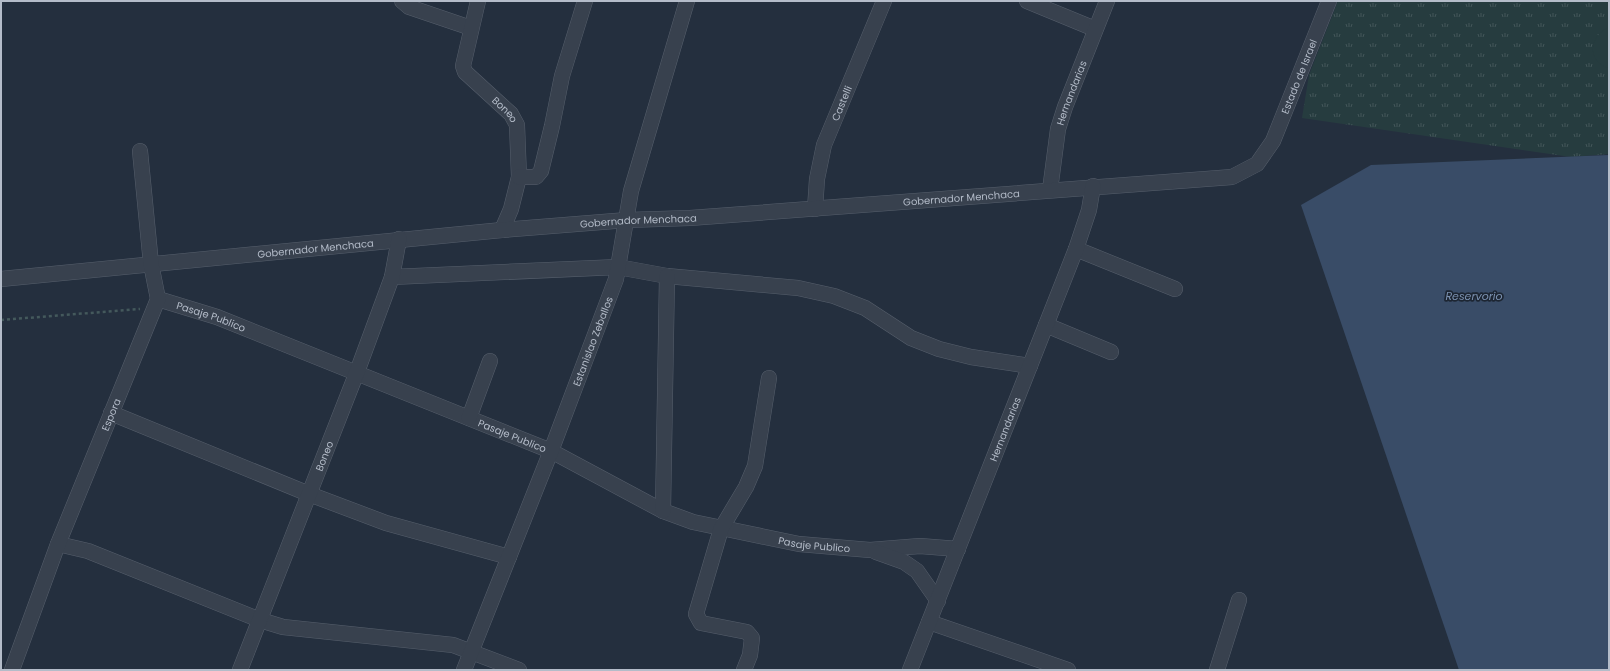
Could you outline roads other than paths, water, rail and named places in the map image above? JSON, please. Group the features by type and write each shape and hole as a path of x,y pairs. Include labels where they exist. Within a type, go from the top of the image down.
{"street":[{"path":"402,1 409,7 471,28"},
{"name":"Boneo","path":"478,1 463,66 465,72 515,119 518,146 519,177 511,209 502,230"},
{"path":"519,177 536,177 541,171 562,76 585,1"},
{"name":"Estanislao Zeballos","path":"464,670 551,451 616,280 631,192 636,172 687,1"},
{"name":"Castelli","path":"815,209 817,179 824,145 884,1"},
{"path":"1028,1 1095,29"},
{"name":"Hernandarias","path":"1050,190 1058,129 1065,107 1107,1"},
{"name":"Estado de Israel","path":"1267,152 1273,141 1329,1"},
{"path":"140,152 156,303"},
{"name":"Gobernador Menchaca","path":"1,279 502,230 627,220 690,218 815,209 1093,186 1232,177 1257,164 1267,152"},
{"name":"Hernandarias","path":"910,670 1076,249 1090,210 1093,186"},
{"name":"Boneo","path":"240,670 357,372 392,277 399,239"},
{"path":"1076,249 1175,289"},
{"path":"392,277 618,266 667,276 798,288 834,296 865,308 911,338 939,349 971,357 1030,366"},
{"path":"664,511 667,276"},
{"name":"Pasaje Publico","path":"156,303 217,317 551,451 664,511 693,522 799,544 870,550 920,546 958,549"},
{"name":"Espora","path":"12,670 58,544 156,303"},
{"path":"1046,325 1112,352"},
{"path":"469,418 490,361"},
{"path":"744,670 750,655 752,638 747,632 701,623 696,614 721,529 746,487 755,466 769,378"},
{"path":"111,413 309,494 386,523 509,557"},
{"path":"58,544 88,551 260,620 283,627 304,631 453,646 471,651 519,670"},
{"name":"Pasaje Publico","path":"870,550 904,562 917,571 938,601"},
{"path":"1217,670 1239,600"},
{"path":"929,622 1068,670"}],"water":[{"name":"Reservorio","path":"1609,155 1609,670 1459,670 1301,205 1371,165"}]}
